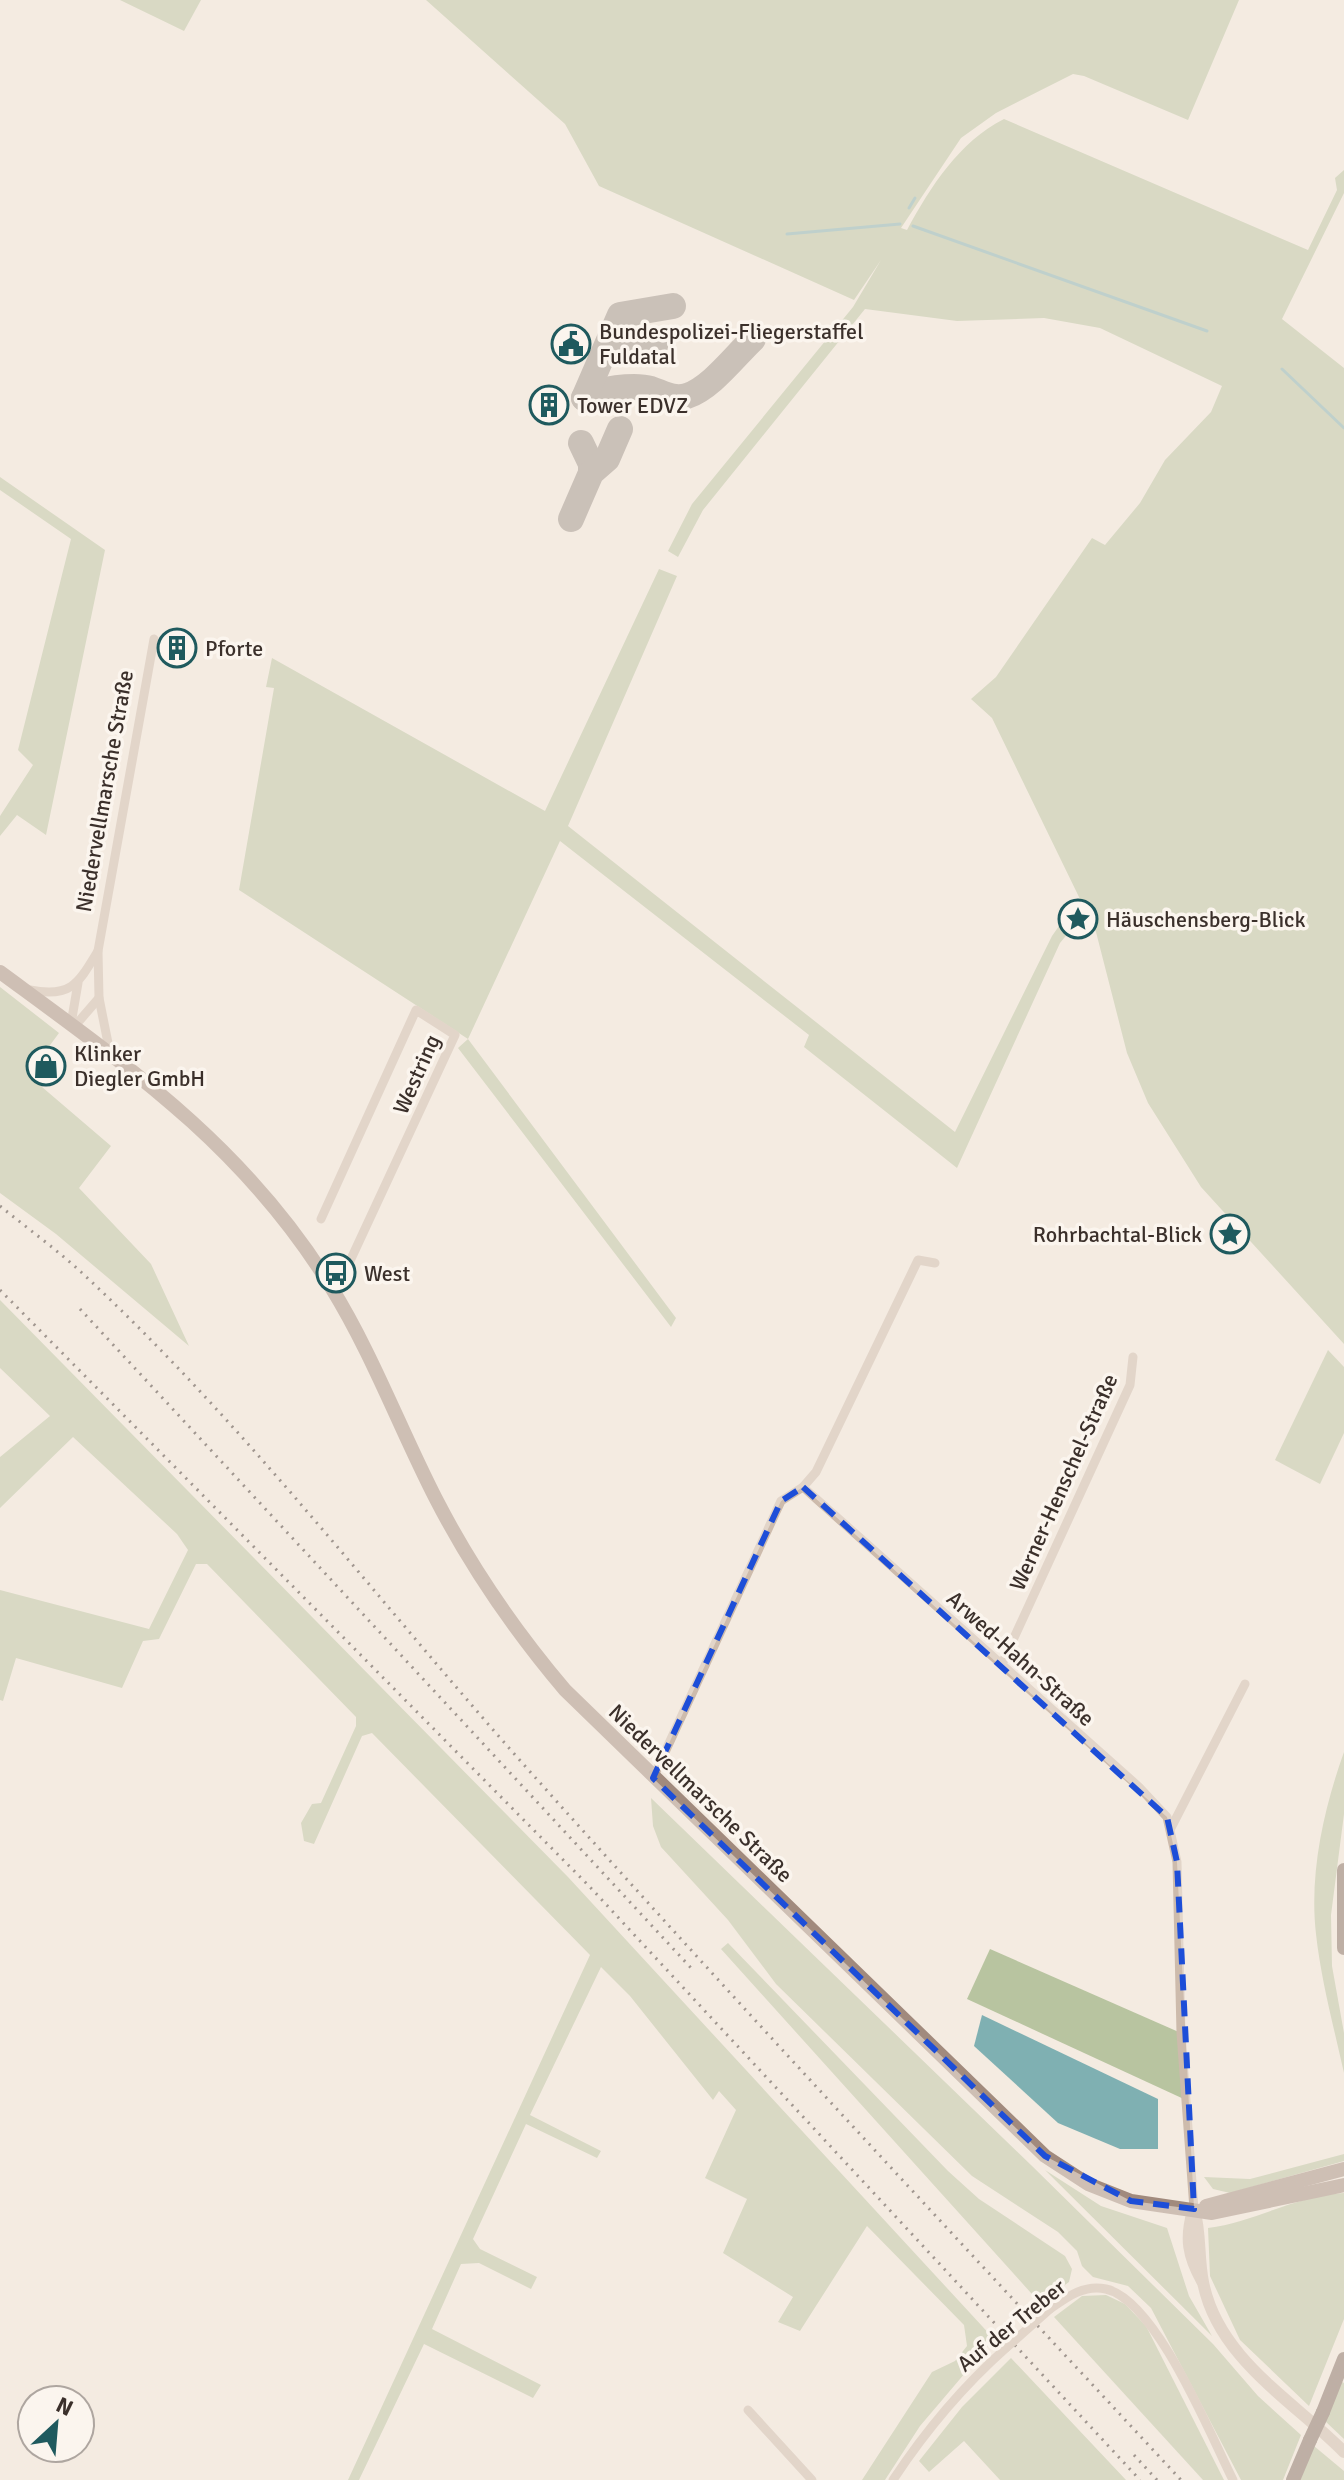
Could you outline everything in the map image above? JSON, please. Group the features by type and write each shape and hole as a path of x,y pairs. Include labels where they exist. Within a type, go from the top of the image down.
{"main road":[{"name":"Niedervellmarsche Straße","path":"0,972 111,1054 215,1140 278,1213 332,1288 368,1353 436,1500 484,1583 527,1645 565,1690 1045,2156 1088,2184 1131,2201 1194,2209 1228,2211 1344,2185"},
{"path":"1344,1870 1344,1948"},
{"path":"1194,2209 1344,2169"},
{"path":"1293,2480 1344,2359"}],"street":[{"name":"Niedervellmarsche Straße","path":"111,1054 99,998 98,951 154,639"},
{"name":"Niedervellmarsche Straße","path":"71,1024 78,983 98,951"},
{"path":"23,989 60,993 78,983"},
{"path":"71,1024 80,1020 99,998"},
{"name":"Westring","path":"321,1219 416,1010 455,1035 344,1274 332,1288"},
{"path":"653,1778 781,1501 803,1487 816,1472 918,1260 935,1263"},
{"name":"Werner-Henschel-Straße","path":"1002,1664 1130,1385 1133,1357"},
{"name":"Arwed-Hahn-Straße","path":"803,1487 1159,1805 1171,1828 1177,1862 1181,2033 1194,2209"},
{"path":"1171,1828 1245,1684"},
{"path":"1194,2209 1201,2232 1203,2283 1234,2347 1257,2376 1344,2452"},
{"name":"Auf der Treber","path":"893,2480 926,2430 961,2389 1050,2309 1073,2293 1103,2288 1131,2301 1153,2324 1233,2480"},
{"path":"748,2410 812,2480"}],"highlighted area":[{"path":"803,1487 1167,1817 1177,1862 1194,2209 1131,2201 1045,2156 653,1778 781,1501"}],"green space":[{"path":"120,0 201,0 184,31"},
{"path":"426,0 1239,0 1188,120 1073,74 996,113 961,138 901,228 907,230 936,182 960,153 1004,119 1308,250 1337,190 1335,178 1344,170 1344,193 1282,319 1344,368 1344,1344 1201,1187 1148,1103 1127,1053 1096,932 992,718 971,699 996,677 1092,538 1105,545 1140,503 1165,460 1211,412 1222,386 1100,328 1044,318 957,321 865,309 703,510 678,557 668,551 692,504 853,307 881,260 854,300 599,186 565,124"},
{"path":"0,477 105,550 46,835 17,815 0,836 0,816 33,765 18,750 71,539 0,490"},
{"path":"659,569 677,576 568,826 955,1132 1052,936 1066,916 1073,927 1060,943 957,1168 804,1047 809,1035 560,841 468,1039 239,890 274,688 266,687 272,658 545,811"},
{"path":"0,987 59,1033 28,1075 111,1146 79,1188 151,1264 189,1346 56,1234 0,1193"},
{"path":"468,1039 676,1318 671,1327 458,1048"},
{"path":"0,1300 568,1877 994,2339 920,2426 885,2480 862,2480 932,2372 955,2361 967,2346 964,2325 867,2226 800,2331 778,2322 793,2297 723,2253 747,2199 705,2178 736,2110 719,2091 713,2100 630,1996 601,1967 530,2115 601,2151 597,2158 526,2124 473,2239 480,2249 537,2277 531,2289 479,2263 461,2264 432,2329 541,2385 533,2398 424,2344 359,2480 348,2480 590,1955 372,1733 362,1736 314,1844 304,1841 301,1823 312,1804 321,1803 356,1726 356,1717 207,1564 196,1564 159,1639 143,1641 122,1688 16,1658 3,1701 0,1700 0,1590 149,1629 188,1550 177,1534 73,1437 0,1508 0,1457 50,1416 0,1368"},
{"path":"1328,1350 1344,1367 1344,1433 1320,1484 1275,1460"},
{"path":"1344,1752 1344,1814 1331,1915 1332,1966 1344,2033 1344,2073 1321,1969 1314,1911 1320,1841"},
{"path":"651,1798 1031,2165 1213,2344 1258,2396 1301,2435 1283,2480 1241,2480 1151,2308 1128,2286 1093,2277 1082,2266 1077,2251 1058,2232 972,2176 776,1984 728,1920 661,1847 653,1826"},
{"path":"728,1943 948,2171 979,2199 1065,2256 1072,2269 1069,2282 1040,2303 721,1949"},
{"path":"990,1949 1181,2033 1186,2100 967,1999"},
{"path":"1344,2154 1344,2161 1230,2193 1213,2189 1204,2177 1250,2179"},
{"path":"1045,2170 1101,2206 1167,2228 1189,2296 1212,2336"},
{"path":"1344,2193 1344,2319 1309,2406 1240,2340 1210,2276 1208,2228 1310,2198"},
{"path":"1106,2295 1125,2304 1146,2326 1224,2480 1203,2480 1054,2317 1082,2296"},
{"path":"1011,2358 1126,2480 1000,2480 964,2441 929,2472 919,2461 962,2407"},
{"path":"1344,2383 1344,2439 1325,2421"},
{"path":"1314,2446 1344,2471 1344,2480 1300,2480"}],"water":[{"path":"982,2015 1158,2099 1158,2149 1120,2149 1058,2123 974,2046"}],"waterway":[{"path":"909,208 915,198"},
{"path":"787,234 900,224"},
{"path":"913,226 1207,331"},
{"path":"1282,369 1344,428"}],"taxiway":[{"path":"584,398 620,315 673,306"},
{"path":"584,398 626,387 651,389 673,397 687,396 713,379 753,339"},
{"path":"601,358 611,352 655,346"},
{"path":"571,519 591,473 607,459 620,429"},
{"path":"581,443 591,464 591,473"}],"railway":[{"path":"0,1206 81,1272 198,1390 606,1856 1181,2480"},
{"path":"0,1290 589,1886 1140,2480"},
{"path":"80,1309 692,1969"},
{"path":"1134,2455 1157,2480"}],"place":[{"name":"Bundespolizei-Fliegerstaffel Fuldatal","path":"571,344"},
{"name":"Tower EDVZ","path":"549,405"},
{"name":"Pforte","path":"177,648"},
{"name":"Häuschensberg-Blick","path":"1078,919"},
{"name":"Klinker Diegler GmbH","path":"46,1066"},
{"name":"Rohrbachtal-Blick","path":"1230,1234"},
{"name":"West","path":"336,1273"}]}
